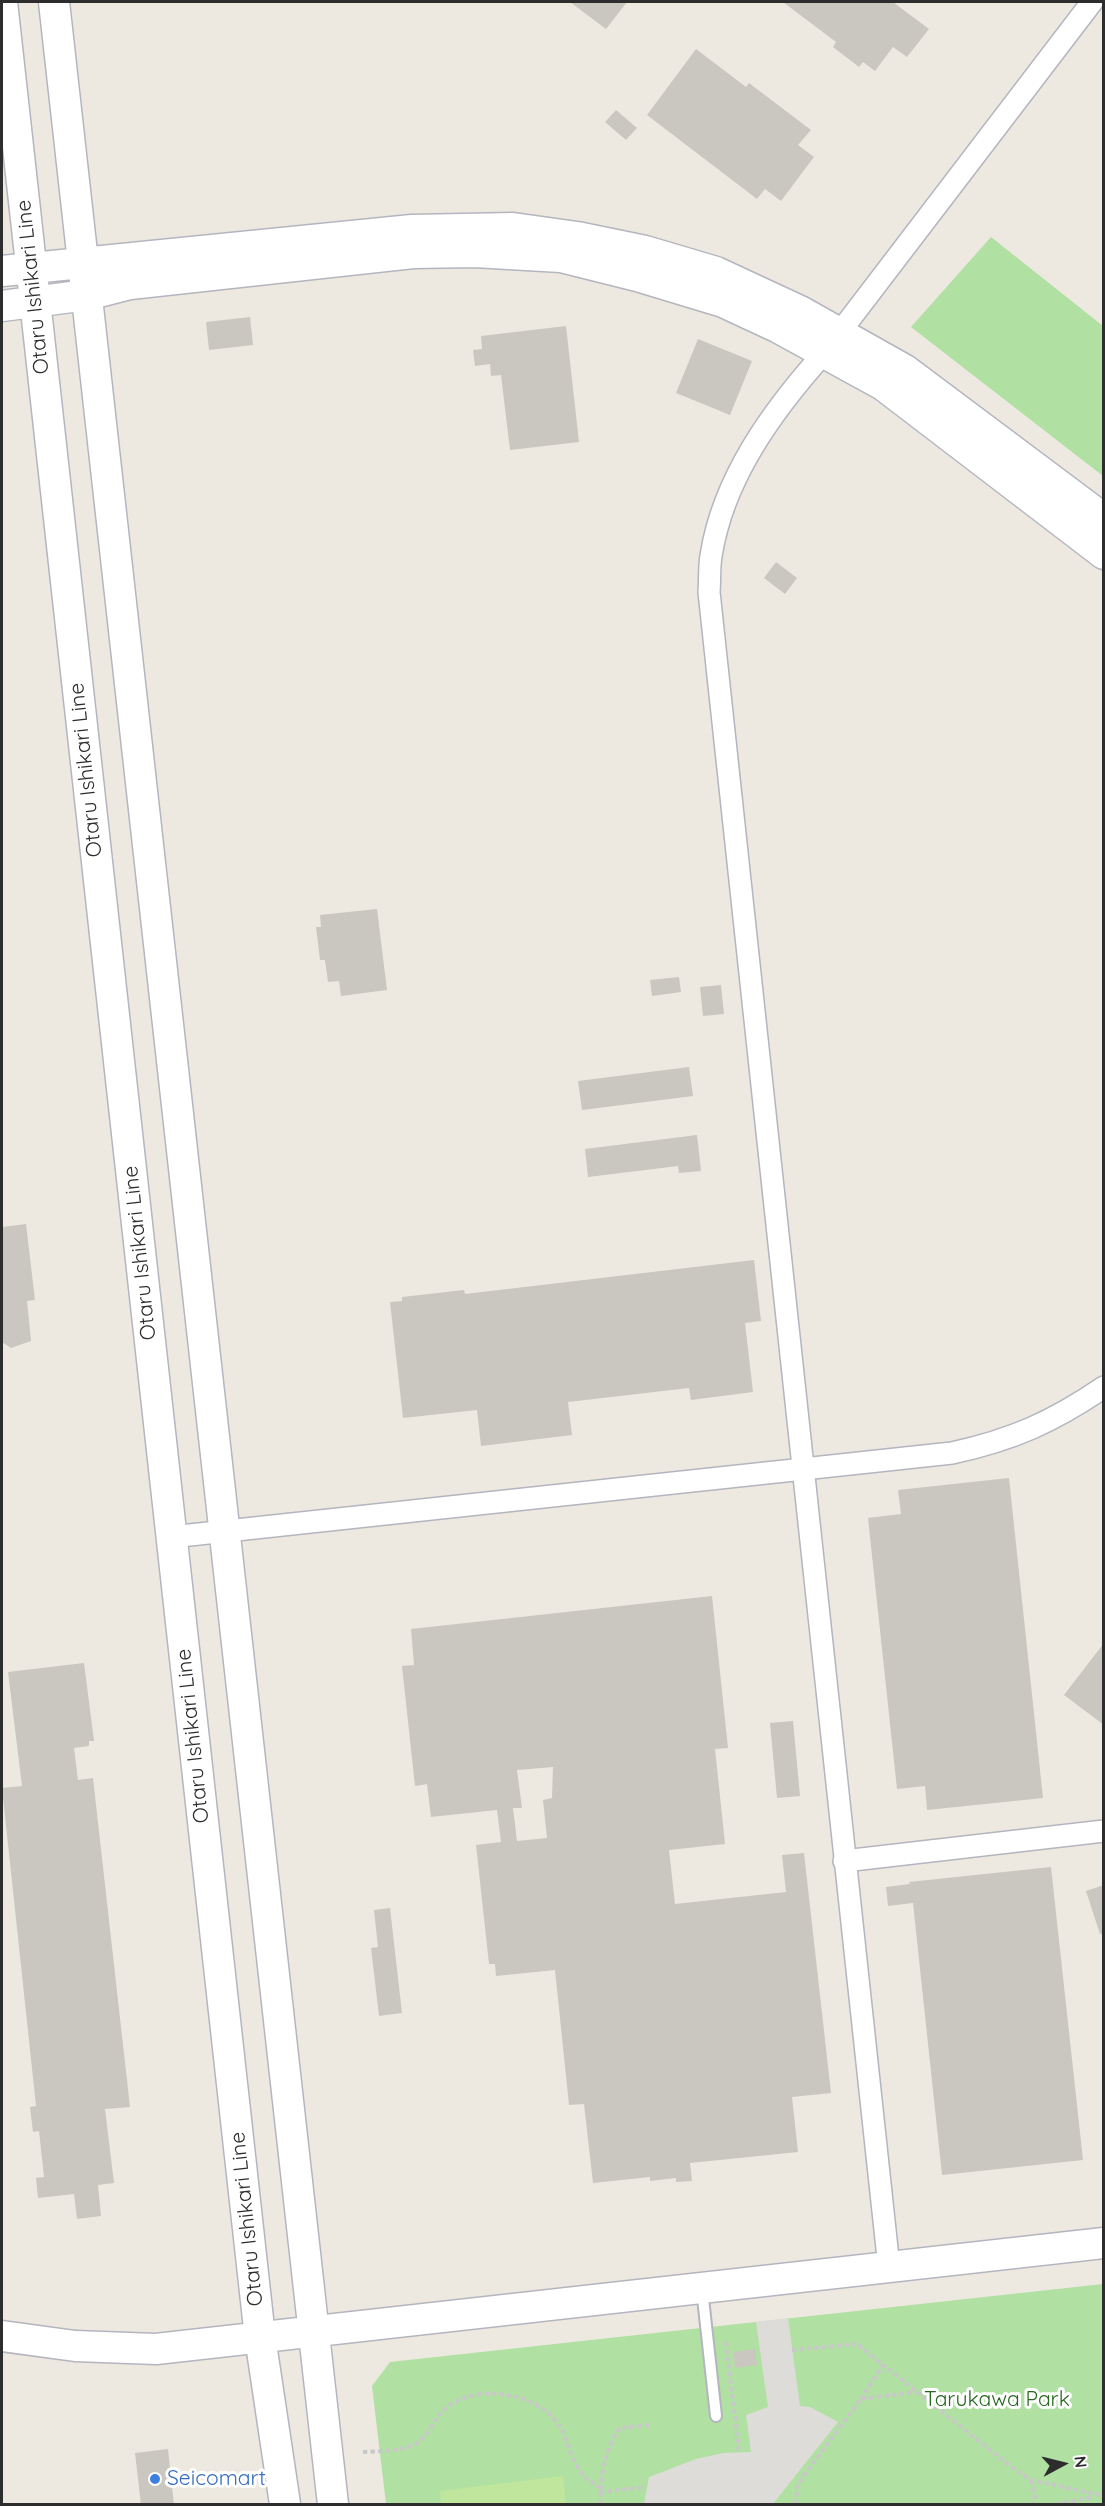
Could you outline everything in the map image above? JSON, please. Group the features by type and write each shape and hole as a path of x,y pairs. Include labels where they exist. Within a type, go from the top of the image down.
{"main road":[{"name":"Otaru Ishikari Line","path":"2,2 16,269 34,302 260,2337 285,2505"},
{"path":"54,2 333,2505"},
{"path":"16,269 412,230 513,228 577,237 645,251 716,272 800,311 832,343 883,385 1104,554"},
{"path":"2,306 87,295 130,284 413,254 474,252 561,258 637,276 723,302 778,328 832,343 904,370 1104,519"},
{"path":"2,2336 75,2346 156,2349 1104,2243"}],"street":[{"path":"889,2267 801,1468 709,592 711,556 720,517 737,475 768,424 793,388 832,343 1092,2"},
{"path":"171,1537 952,1453 994,1444 1032,1430 1076,1407 1104,1388"},
{"path":"844,1861 1104,1831"}],"lane":[{"path":"702,2288 716,2416"}],"path":[{"path":"726,2342 739,2452"},
{"path":"792,2350 857,2344 1014,2469 1032,2480 1097,2496"},
{"path":"796,2505 796,2484 861,2399 883,2365"},
{"path":"861,2399 917,2392"},
{"path":"363,2452 409,2447 419,2442 447,2407 467,2398 489,2394 512,2395 545,2410 557,2422 567,2436 576,2465 600,2490 646,2487"},
{"path":"601,2505 600,2490 612,2440 620,2428 649,2425"},
{"path":"1032,2480 1035,2496 1033,2505"},
{"path":"1057,2505 1104,2496"}],"green space":[{"path":"991,237 1103,326 1103,476 911,327"},
{"name":"Tarukawa Park","path":"1103,2284 1103,2504 386,2504 372,2386 390,2362"},
{"path":"563,2476 566,2504 441,2504 440,2491"}],"shaded area":[{"path":"788,2318 800,2406 810,2407 838,2422 773,2504 644,2504 649,2477 696,2459 723,2453 751,2452 746,2415 768,2407 756,2322"}],"building":[{"path":"570,2 627,2 606,29"},
{"path":"783,2 893,2 929,29 907,57 893,47 875,71 863,62 859,67 833,47 836,42"},
{"path":"696,49 746,87 749,83 811,130 798,145 814,157 781,201 765,189 757,199 647,115"},
{"path":"616,110 637,128 626,140 605,122"},
{"path":"250,317 253,345 209,350 206,322"},
{"path":"566,326 579,442 510,450 501,375 491,376 490,364 475,366 473,350 482,349 481,336"},
{"path":"698,339 752,361 730,415 676,393"},
{"path":"776,562 797,578 785,594 764,578"},
{"path":"377,909 387,990 341,996 339,981 328,982 325,960 320,960 316,927 321,927 320,915"},
{"path":"679,977 681,992 652,996 650,980"},
{"path":"721,985 724,1014 703,1016 700,987"},
{"path":"689,1067 693,1096 582,1110 578,1081"},
{"path":"697,1135 701,1171 679,1173 678,1166 588,1177 585,1149"},
{"path":"26,1224 35,1300 27,1301 31,1341 11,1348 2,1342 2,1227"},
{"path":"754,1260 761,1321 745,1323 753,1392 691,1400 689,1388 568,1402 572,1435 481,1446 477,1410 403,1418 390,1302 402,1301 402,1297 464,1290 465,1294"},
{"path":"1009,1478 1043,1798 927,1810 925,1786 897,1789 868,1518 901,1514 898,1490"},
{"path":"712,1596 728,1748 715,1749 725,1844 669,1850 675,1904 786,1892 782,1855 804,1853 831,2093 792,2097 798,2152 690,2163 692,2181 676,2182 676,2178 650,2181 650,2177 593,2183 584,2104 569,2105 555,1970 496,1976 495,1964 489,1964 476,1845 501,1842 497,1810 431,1817 427,1784 415,1786 402,1666 414,1665 411,1629","holes":["553,1767 552,1798 543,1800 547,1838 517,1841 513,1808 522,1808 517,1770"]},
{"path":"1104,1643 1104,1725 1064,1695"},
{"path":"84,1663 94,1741 89,1741 89,1746 74,1748 78,1780 93,1778 130,2107 105,2109 114,2183 98,2185 101,2216 77,2219 74,2194 38,2198 36,2178 44,2177 39,2131 33,2132 30,2107 36,2106 2,1788 22,1786 8,1672"},
{"path":"793,1721 800,1796 777,1798 770,1723"},
{"path":"1051,1867 1083,2160 942,2175 913,1903 888,1906 886,1887 910,1884 909,1882"},
{"path":"1104,1885 1104,1933 1100,1934 1086,1891"},
{"path":"390,1908 402,2013 379,2016 371,1948 378,1947 374,1910"},
{"path":"755,2349 757,2365 735,2368 733,2352"},
{"name":"Seicomart","path":"168,2449 174,2505 141,2505 135,2453"}],"place":[{"name":"Seicomart","path":"155,2479"}]}
